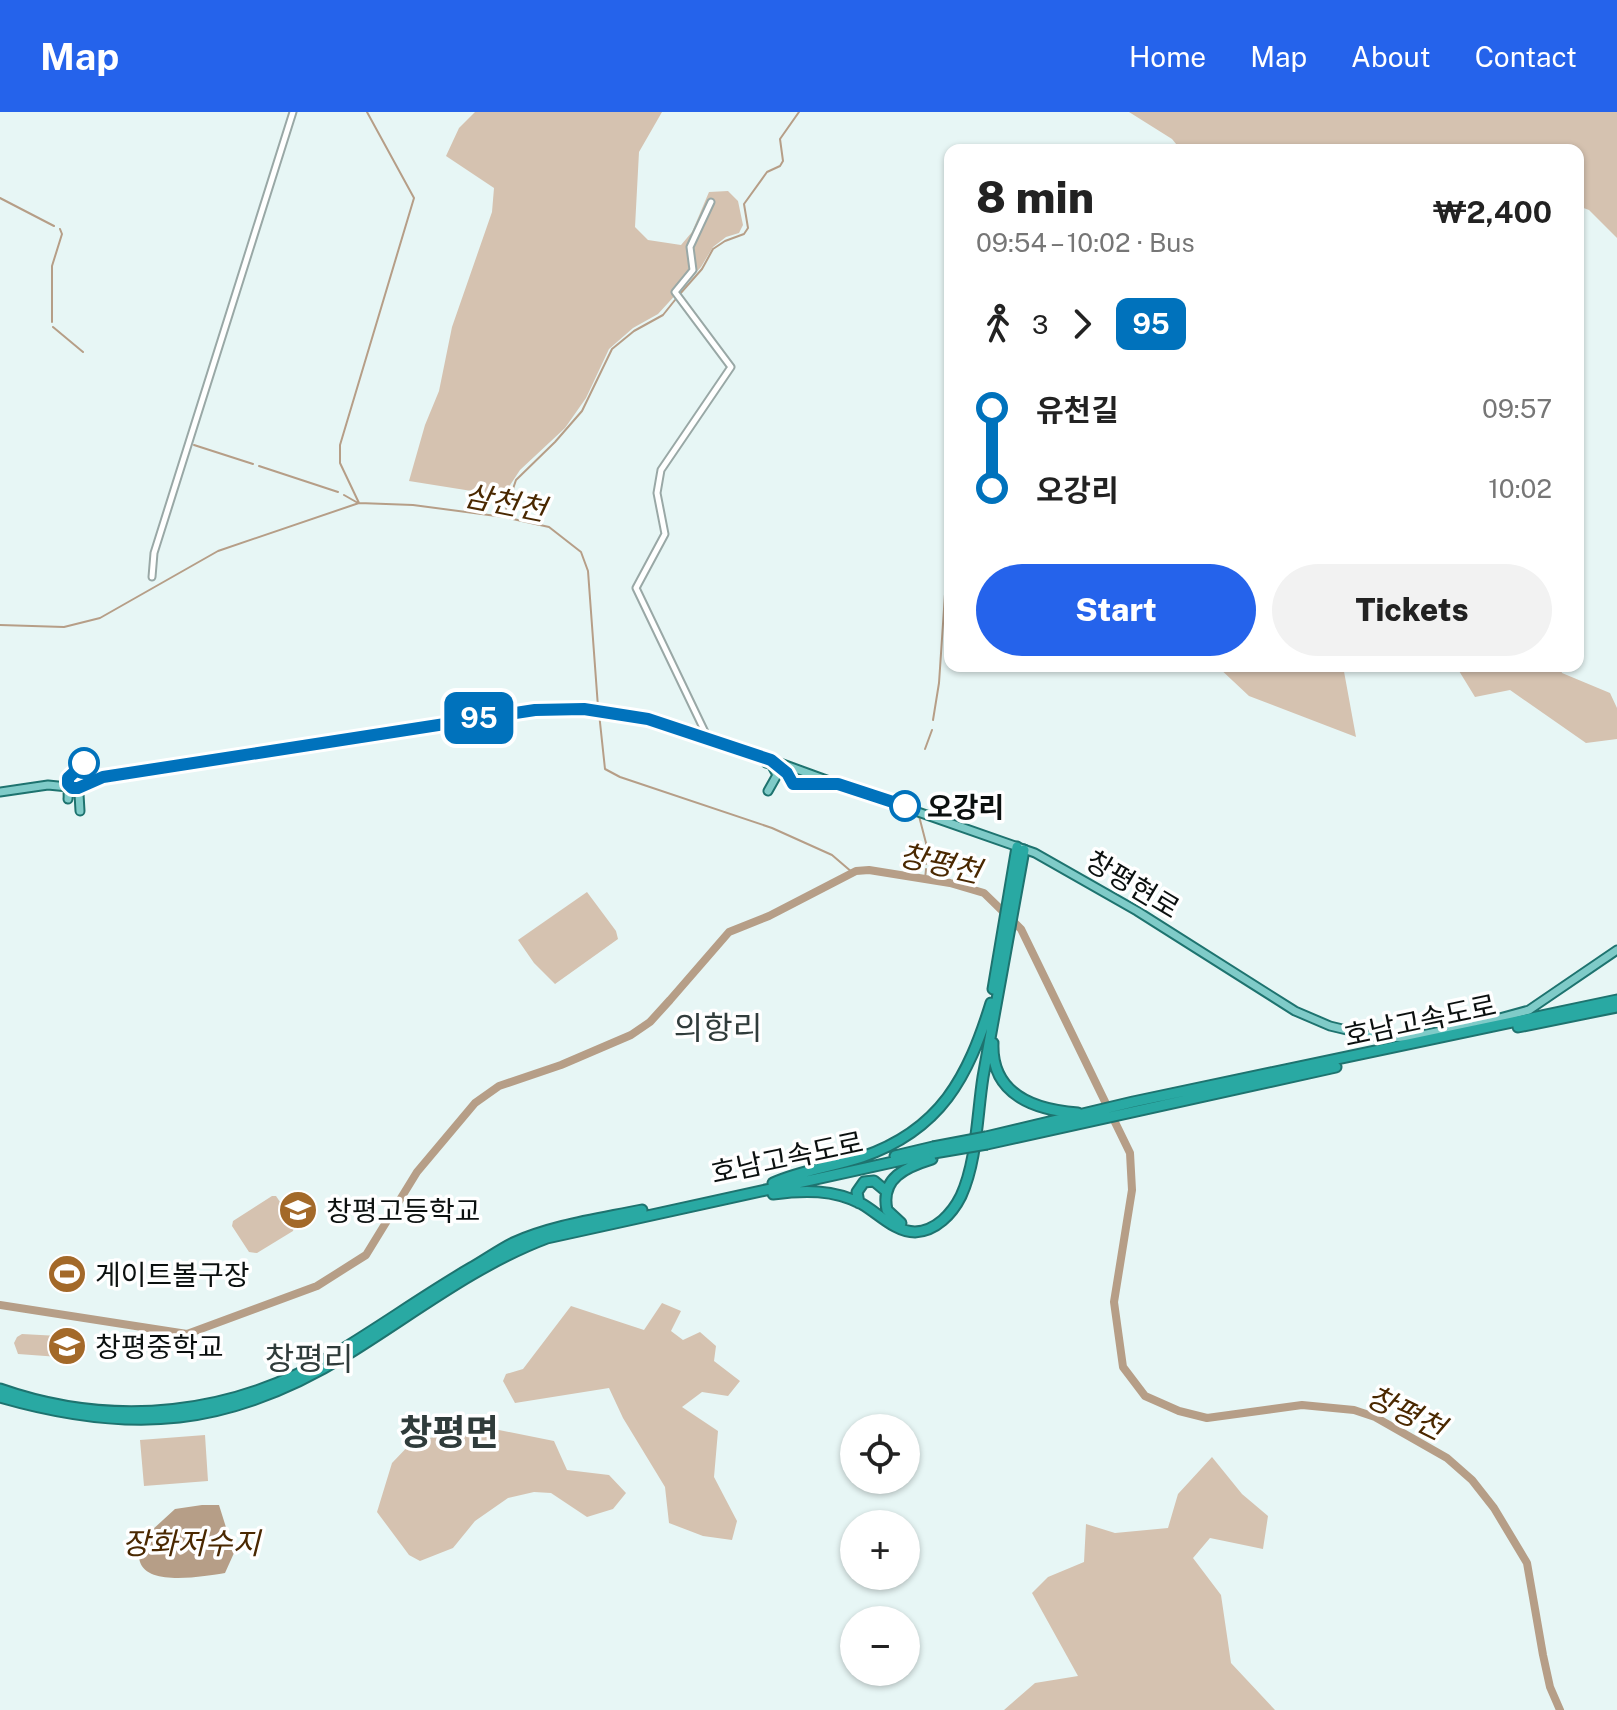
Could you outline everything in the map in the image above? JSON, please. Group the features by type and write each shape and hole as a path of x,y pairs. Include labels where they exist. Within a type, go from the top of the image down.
{"highway":[{"path":"710,1201 808,1191 843,1195 898,1228 913,1232 936,1225 953,1210 961,1196 970,1166 999,945 1021,848"},
{"path":"773,1183 798,1172 846,1161 890,1145 932,1115 947,1100 970,1065 993,1003 1005,959 1012,896"},
{"name":"호남고속도로","path":"0,1397 83,1417 136,1420 210,1409 294,1384 520,1248 557,1236 1617,1000"},
{"path":"993,1003 994,1062 1006,1084 1024,1102 1041,1109 1087,1117"},
{"path":"934,1153 899,1172 886,1191 887,1210 892,1217 912,1227 933,1222 950,1204 958,1188 993,1003"},
{"name":"호남고속도로","path":"1135,1106 1617,1007"},
{"name":"호남고속도로","path":"256,1396 337,1353 512,1243 572,1225 934,1153"},
{"path":"859,1203 857,1192 864,1182 874,1181 886,1191"},
{"name":"호남고속도로","path":"0,1389 51,1403 102,1411 139,1413 210,1409"}],"main road":[{"name":"창평현로","path":"103,777 535,710 587,709 648,719 771,760 787,773 793,784 838,784 1046,858 1295,1011 1330,1026 1380,1038 1412,1037 1529,1010 1617,950"},
{"path":"740,749 771,764 777,775 768,791"},
{"path":"771,760 838,784"},
{"path":"50,785 63,790 68,799 84,763 88,773 103,777"},
{"path":"0,792 103,777"},
{"path":"75,781 80,811 86,788 103,777"}],"street":[{"path":"152,577 154,553 293,112"},
{"path":"705,738 705,732 636,588 665,534 657,493 661,470 731,367 675,292 693,270 690,247 711,202"}],"shaded area":[{"path":"475,112 662,112 639,152 635,227 648,240 681,245 692,232 709,192 728,191 738,201 743,225 739,233 726,237 713,247 701,267 658,314 633,328 609,349 586,398 565,428 520,470 503,496 409,481 425,425 439,391 452,327 492,212 494,188 446,156 459,128"},
{"path":"1129,112 1617,112 1617,238 1584,208 1584,144 1176,144"},
{"path":"1223,672 1344,672 1356,737 1249,696"},
{"path":"1460,672 1562,672 1610,693 1617,708 1617,739 1586,743 1510,690 1475,697"},
{"path":"587,892 616,931 618,939 555,984 534,963 518,940"},
{"path":"276,1196 295,1224 293,1231 257,1253 249,1252 232,1226 233,1221"},
{"path":"662,1303 681,1311 671,1331 683,1340 700,1332 716,1346 714,1361 740,1381 728,1396 702,1392 682,1407 718,1431 714,1477 737,1521 732,1540 703,1536 669,1523 665,1487 623,1418 609,1388 515,1403 503,1381 506,1374 523,1369 571,1306 644,1330"},
{"path":"22,1334 59,1336 66,1344 65,1352 59,1357 18,1354 14,1343"},
{"path":"494,1429 554,1441 567,1470 609,1475 626,1493 613,1509 587,1517 551,1493 534,1492 508,1498 475,1521 453,1548 420,1561 409,1555 377,1512 392,1463 414,1440"},
{"path":"205,1435 208,1481 144,1486 140,1440"},
{"path":"1212,1457 1242,1494 1268,1516 1263,1549 1210,1538 1193,1558 1221,1595 1231,1663 1275,1710 1004,1710 1035,1683 1078,1676 1032,1593 1048,1577 1084,1562 1086,1524 1115,1533 1168,1528 1178,1494"}],"water":[{"name":"장화저수지","path":"219,1505 234,1553 225,1573 178,1578 154,1575 145,1570 139,1560 139,1542 175,1509"}],"waterway":[{"path":"359,503 340,463 340,445 414,198 367,112"},
{"path":"679,295 702,269 713,249 744,234 748,228 744,204 767,172 780,166 783,161 780,139 799,112"},
{"path":"0,198 54,226"},
{"path":"52,322 52,266 62,234 60,229"},
{"path":"504,515 516,480 582,411 612,349 634,331 663,315 675,300"},
{"path":"53,327 83,352"},
{"path":"194,445 253,464"},
{"path":"259,466 338,492"},
{"path":"344,495 358,503"},
{"name":"삼천천","path":"0,625 64,627 100,618 218,551 359,503 413,505 504,517 549,527 581,552 588,571 598,707"},
{"path":"933,720 944,609"},
{"name":"삼천천","path":"599,713 605,769 620,777 772,828 832,855 853,873"},
{"path":"925,749 932,730"},
{"path":"919,816 926,843 926,864"},
{"path":"925,879 926,869"},
{"name":"창평천","path":"0,1305 187,1334 317,1286 366,1255 417,1172 475,1103 499,1086 561,1065 631,1035 650,1022 729,932 769,916 856,871 869,870 950,883 984,893 1021,929 1130,1153 1132,1190 1114,1302 1123,1367 1145,1396 1179,1411 1207,1418 1302,1405 1354,1410 1375,1417 1447,1458 1472,1480 1494,1508 1527,1563 1550,1687 1560,1710"}],"bus line":[{"name":"95","path":"84,763 68,778 72,788 103,777 535,710 574,708 648,719 727,744 771,760 787,773 793,784 838,784 905,806"}],"place":[{"name":"오강리","path":"905,806"},
{"name":"창평고등학교","path":"298,1210"},
{"name":"게이트볼구장","path":"67,1274"},
{"name":"창평중학교","path":"67,1346"}],"district":[{"name":"의항리","path":"718,1027"},
{"name":"창평리","path":"309,1358"},
{"name":"창평면","path":"449,1432"}]}
